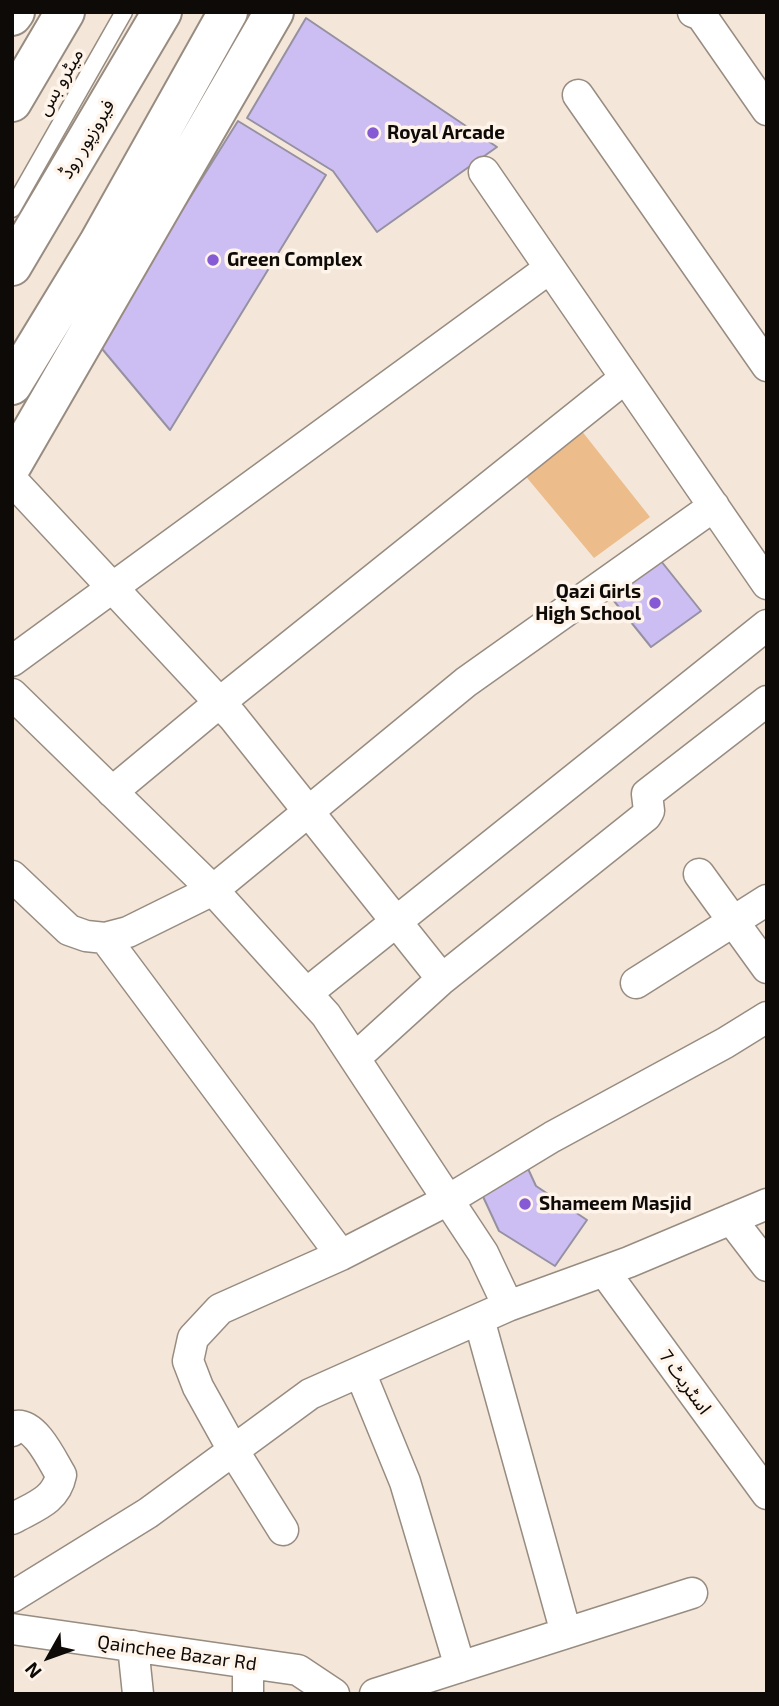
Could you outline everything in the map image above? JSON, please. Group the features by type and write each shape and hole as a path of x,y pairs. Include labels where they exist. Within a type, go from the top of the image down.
{"main road":[{"path":"12,102 65,12"},
{"name":"فیروزپور روڈ","path":"12,266 162,12"},
{"path":"12,385 98,244 228,12"},
{"path":"12,465 274,12"}],"street":[{"path":"700,13 767,110"},
{"path":"578,95 767,366"},
{"path":"484,172 767,584"},
{"path":"12,661 550,268"},
{"path":"112,792 219,703 625,379"},
{"path":"12,480 219,703 442,979"},
{"path":"12,876 69,930 86,936 105,938 128,932 213,890 466,682 714,506"},
{"path":"307,993 767,625"},
{"path":"12,694 213,890 326,1015 483,1253 508,1306"},
{"path":"355,1058 442,979 646,816 649,811 647,794 767,701"},
{"path":"699,874 767,968"},
{"path":"636,983 767,900"},
{"path":"105,938 341,1255"},
{"path":"283,1530 233,1450 198,1387 188,1361 193,1338 220,1309 341,1255 448,1200 767,1017"},
{"path":"12,1597 148,1513 310,1394 508,1306 604,1271 767,1204"},
{"path":"731,1219 767,1266"},
{"name":"اسٹریٹ 7","path":"604,1271 767,1494"},
{"path":"479,1319 566,1633"},
{"path":"360,1372 405,1482 460,1667"},
{"path":"12,1431 16,1426 23,1425 31,1429 61,1475 58,1489 49,1499 12,1519"},
{"path":"375,1694 692,1593"},
{"name":"Qainchee Bazar Rd","path":"12,1629 298,1670 334,1694"},
{"path":"133,1646 138,1694"},
{"path":"248,1663 248,1694"}],"lane":[{"name":"میٹرو بس","path":"12,209 124,12"}],"shaded area":[{"path":"581,430 650,517 594,558 523,473"}],"building":[{"name":"Royal Arcade","path":"306,18 497,147 377,232 333,171 247,118"},
{"name":"Green Complex","path":"238,121 326,175 170,430 98,344"},
{"name":"Qazi Girls High School","path":"661,561 701,611 651,647 610,596"},
{"name":"Shameem Masjid","path":"524,1160 536,1186 587,1220 555,1266 499,1231 479,1188"}],"place":[{"name":"Royal Arcade","path":"373,133"},
{"name":"Green Complex","path":"213,260"},
{"name":"Qazi Girls High School","path":"655,603"},
{"name":"Shameem Masjid","path":"525,1204"}]}
